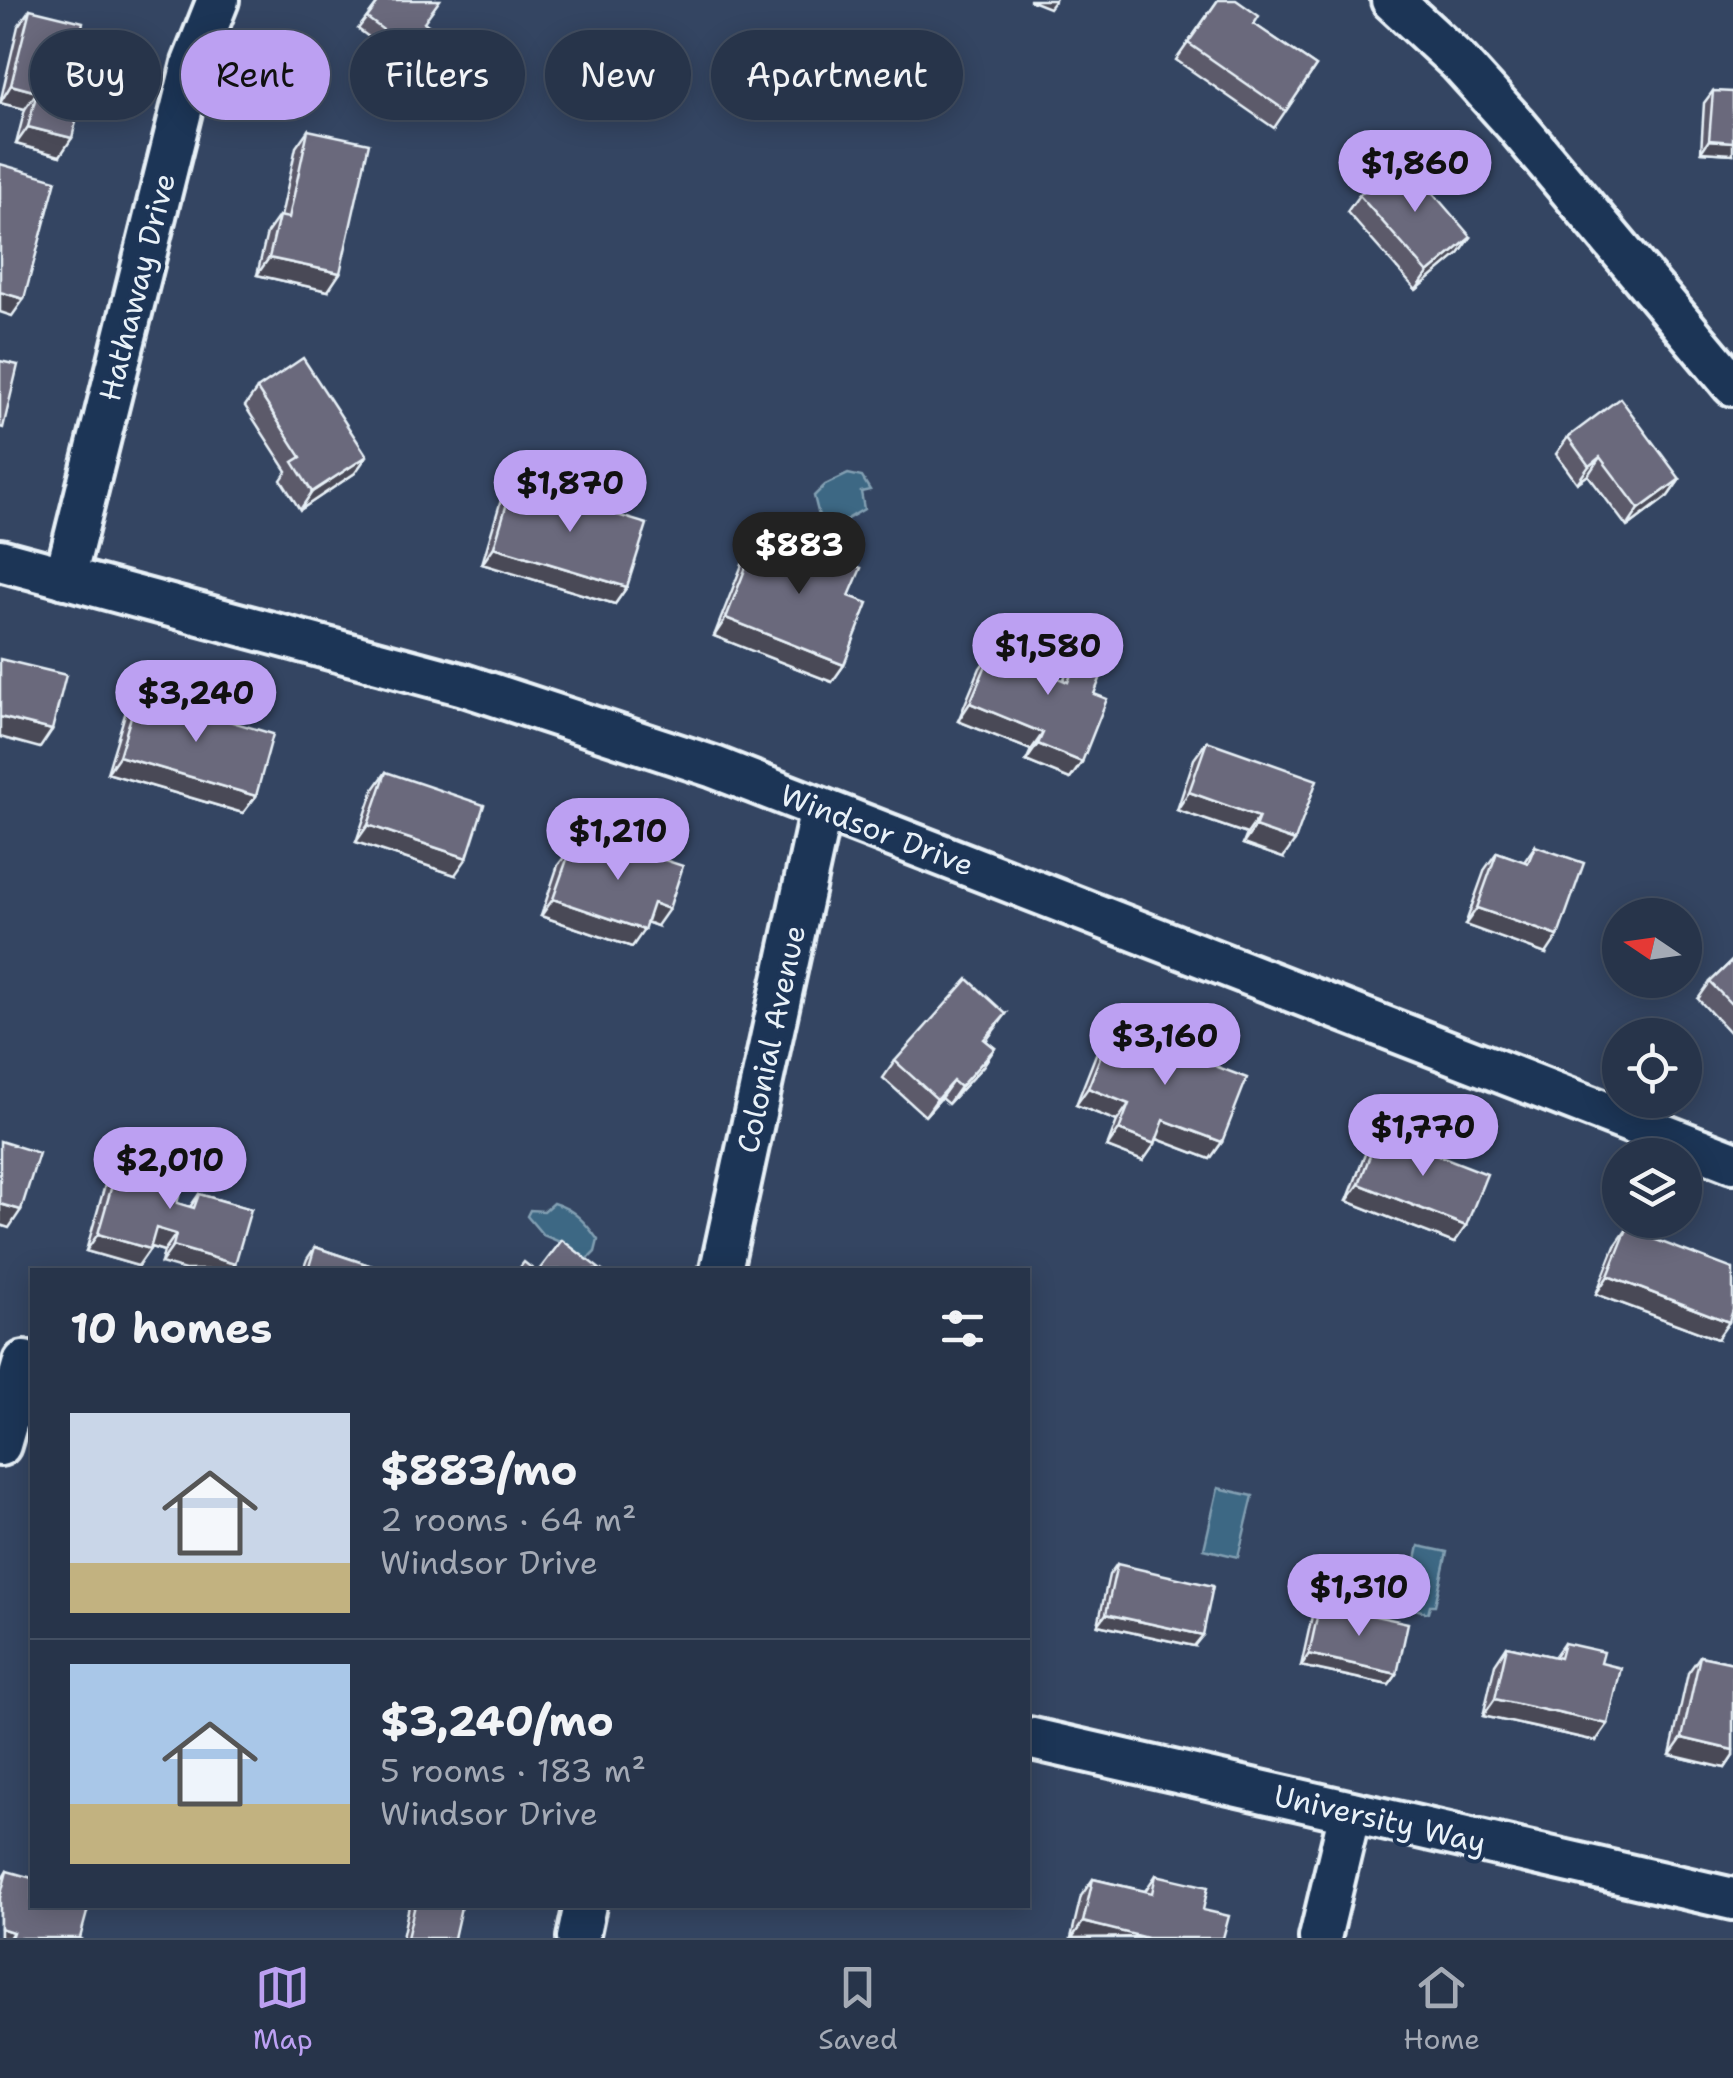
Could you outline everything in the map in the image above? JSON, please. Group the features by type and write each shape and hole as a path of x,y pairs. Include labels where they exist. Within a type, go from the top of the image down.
{"street":[{"name":"Hathaway Drive","path":"65,578 193,63 218,0"},
{"path":"1392,0 1459,62 1514,124 1733,385"},
{"name":"Windsor Drive","path":"0,560 464,685 714,768 1733,1162"},
{"name":"Colonial Avenue","path":"721,1268 821,809"},
{"path":"0,1445 19,1360"},
{"name":"University Way","path":"1030,1738 1733,1899"},
{"path":"1320,1938 1350,1812"},
{"path":"578,1938 585,1908"}],"water":[{"path":"848,474 862,477 870,490 861,492 864,509 837,525 835,531 822,528 814,496 825,485"},
{"path":"553,1203 579,1217 598,1240 595,1252 587,1260 565,1244 543,1235 527,1216 530,1210 544,1211"},
{"path":"1218,1488 1253,1496 1238,1557 1204,1549"},
{"path":"1419,1546 1447,1552 1435,1605 1430,1605 1428,1613 1415,1609 1416,1602 1407,1600"}],"building":[{"path":"380,0 440,0 424,22 434,30 383,30 367,18"},
{"path":"1218,0 1236,0 1259,16 1254,24 1316,66 1286,111 1188,43"},
{"path":"30,9 83,22 81,30 30,30 30,90 11,85"},
{"path":"1713,91 1733,92 1733,142 1709,140"},
{"path":"30,119 76,120 72,138 28,127"},
{"path":"308,130 369,143 340,273 269,258 279,216 289,218"},
{"path":"1402,157 1471,237 1428,273 1359,195"},
{"path":"0,164 56,180 24,299 0,292"},
{"path":"303,358 367,456 312,492 293,462 301,457 257,389"},
{"path":"0,361 18,365 3,428 0,427"},
{"path":"1620,398 1680,479 1639,509 1600,457 1589,466 1568,437"},
{"path":"513,483 647,524 627,587 494,547"},
{"path":"761,529 861,568 849,596 868,603 844,665 726,618"},
{"path":"1086,638 1112,649 1094,694 1107,699 1082,762 1038,744 1043,733 970,703 992,651 1068,682"},
{"path":"0,659 66,675 52,730 0,717"},
{"path":"138,694 273,734 256,796 119,756"},
{"path":"1207,741 1317,780 1295,841 1255,827 1259,817 1189,792"},
{"path":"386,772 484,805 467,858 368,825"},
{"path":"595,837 683,866 669,909 653,903 644,930 553,899 571,848 589,854"},
{"path":"1535,846 1584,863 1558,936 1477,908 1497,852 1528,863"},
{"path":"1733,960 1733,1006 1710,982"},
{"path":"968,979 1006,1014 984,1039 995,1048 960,1087 953,1081 937,1099 895,1061"},
{"path":"1112,1027 1247,1078 1222,1142 1164,1120 1155,1144 1119,1130 1129,1104 1088,1088"},
{"path":"1379,1132 1487,1174 1466,1226 1359,1184"},
{"path":"0,1141 39,1153 21,1210 0,1204"},
{"path":"121,1154 186,1172 177,1203 194,1208 199,1194 251,1209 235,1264 173,1246 176,1234 156,1228 150,1249 98,1234"},
{"path":"1623,1238 1651,1238 1733,1269 1733,1310 1729,1322 1608,1276"},
{"path":"562,1240 598,1268 541,1268"},
{"path":"315,1247 378,1268 309,1268"},
{"path":"1117,1564 1213,1586 1203,1635 1106,1614"},
{"path":"1320,1604 1408,1623 1397,1674 1309,1654"},
{"path":"1564,1643 1604,1652 1601,1663 1621,1668 1608,1724 1495,1699 1507,1646 1560,1658"},
{"path":"1700,1656 1733,1663 1733,1750 1682,1738"},
{"path":"7,1871 30,1877 30,1908 88,1908 80,1938 11,1938 13,1932 0,1928 0,1898"},
{"path":"1156,1875 1208,1887 1203,1910 1229,1916 1223,1938 1147,1938 1083,1922 1093,1879 1152,1893"},
{"path":"414,1908 461,1908 454,1938 407,1938"}]}
